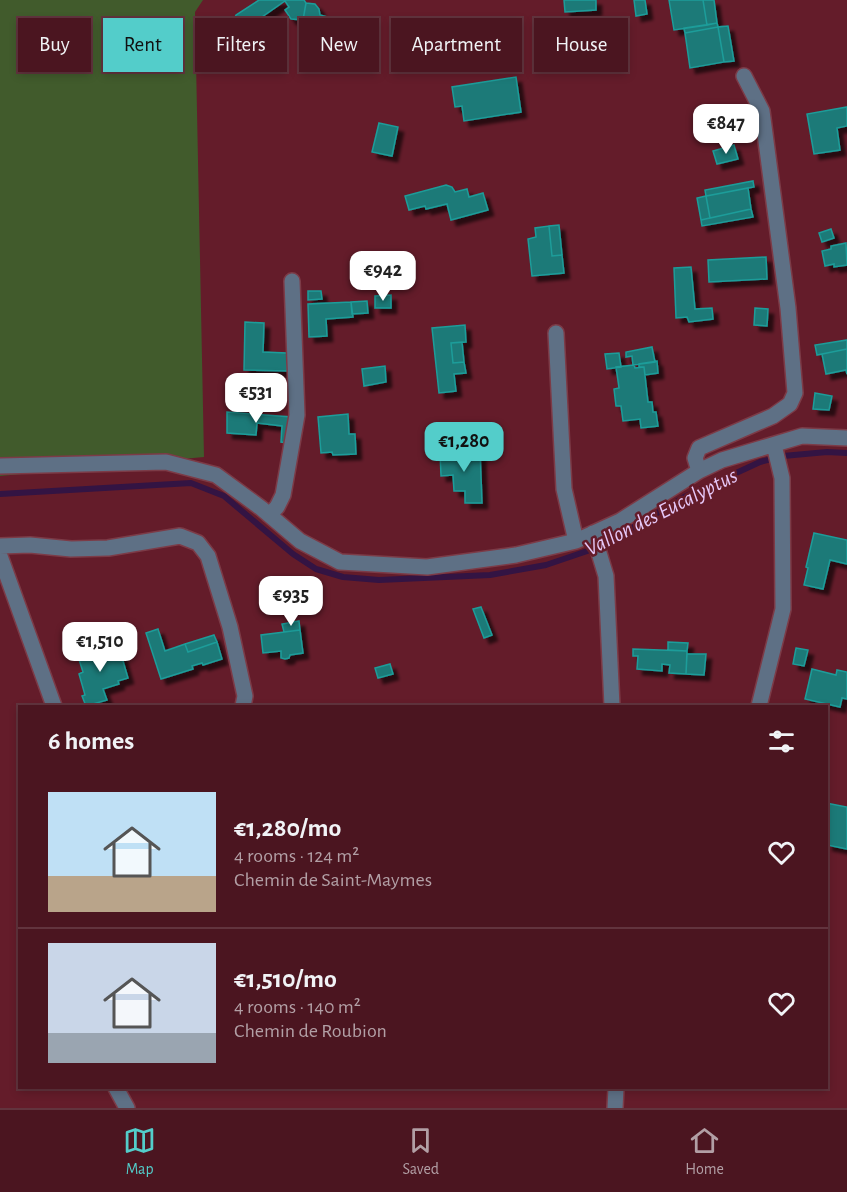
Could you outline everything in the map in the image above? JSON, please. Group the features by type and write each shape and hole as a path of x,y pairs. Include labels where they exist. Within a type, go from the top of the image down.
{"street":[{"path":"699,471 695,458 699,448 772,416 790,404 795,393 788,308 762,111 744,76"},
{"path":"269,515 277,507 283,495 297,415 292,281"},
{"path":"556,333 564,489 576,541"},
{"path":"0,466 166,462 216,475 300,541 340,562 428,567 516,555 576,541 620,521 699,471 722,460 802,436 847,438"},
{"path":"759,705 783,609 782,478 774,445"},
{"path":"593,533 606,576 612,705"},
{"path":"0,546 108,548 180,536 198,543 208,556 230,627 245,696 243,705"},
{"path":"0,556 54,705"},
{"path":"117,1089 127,1108"},
{"path":"615,1108 616,1089"}],"green space":[{"path":"0,0 203,0 195,12 195,72 204,457 0,476"}],"building":[{"path":"259,0 304,0 306,3 303,18 299,20 291,19 285,10 289,7 285,1 260,18 235,18"},
{"path":"564,0 596,0 596,10 565,12"},
{"path":"634,0 645,0 647,14 636,16"},
{"path":"669,0 703,0 707,25 674,30"},
{"path":"703,0 714,0 717,23 707,25"},
{"path":"306,3 315,4 320,15 331,18 303,18"},
{"path":"717,23 718,27 685,33 684,28"},
{"path":"728,26 734,61 724,62 718,27"},
{"path":"718,27 724,62 690,68 685,33"},
{"path":"516,77 521,112 464,121 462,106 455,107 452,87"},
{"path":"847,107 847,126 837,128 840,150 814,154 807,114"},
{"path":"379,123 398,127 392,156 372,152"},
{"path":"734,145 738,159 717,164 713,151"},
{"path":"753,181 754,187 706,196 705,190"},
{"path":"446,185 452,187 455,192 467,189 469,197 483,193 488,210 451,220 447,204 409,210 405,196"},
{"path":"748,188 751,209 710,218 706,196"},
{"path":"706,196 710,218 701,220 697,198"},
{"path":"751,209 753,217 702,226 701,220"},
{"path":"559,225 562,255 552,256 549,226"},
{"path":"549,226 552,256 562,255 564,273 532,276 528,239 536,237 535,228"},
{"path":"831,229 834,238 822,242 819,233"},
{"path":"846,243 847,265 825,266 822,251 831,249 831,246"},
{"path":"766,257 767,279 709,282 708,260"},
{"path":"691,267 695,309 712,308 713,319 689,322 687,317 676,318 674,268"},
{"path":"308,291 321,291 322,299 308,300"},
{"path":"391,295 391,308 375,308 375,296"},
{"path":"367,301 368,313 352,314 351,302"},
{"path":"351,302 353,317 326,319 327,336 309,337 308,304"},
{"path":"755,308 768,309 767,326 754,325"},
{"path":"245,322 264,323 263,352 287,353 287,371 244,370"},
{"path":"465,325 466,342 451,343 453,363 464,362 466,373 454,374 456,391 439,393 432,328"},
{"path":"847,340 847,349 817,355 815,345"},
{"path":"462,342 464,362 453,363 451,343"},
{"path":"652,347 655,362 633,365 632,356 626,357 626,352"},
{"path":"847,349 847,374 846,370 826,374 822,354"},
{"path":"619,353 621,367 607,369 605,354"},
{"path":"657,361 658,373 645,375 644,367 639,367 639,364"},
{"path":"634,365 635,368 644,367 648,402 652,402 658,426 641,428 640,419 623,421 621,406 616,406 614,389 619,388 616,367"},
{"path":"385,366 386,382 364,386 362,369"},
{"path":"227,383 242,384 242,393 227,393"},
{"path":"815,393 832,396 829,410 813,409"},
{"path":"227,412 292,417 287,443 281,442 282,426 257,423 256,435 227,433"},
{"path":"348,414 349,434 355,434 356,454 321,453 318,417"},
{"path":"480,450 482,503 465,503 465,491 454,491 453,475 441,476 440,452"},
{"path":"814,533 847,540 847,564 830,560 823,589 804,585"},
{"path":"481,607 492,635 484,638 473,609"},
{"path":"299,621 300,630 284,632 282,624"},
{"path":"158,629 165,651 185,644 188,652 217,642 222,659 192,666 193,669 161,679 146,633"},
{"path":"300,630 303,653 290,655 285,659 281,658 281,651 263,653 261,635"},
{"path":"214,635 217,642 188,652 185,644"},
{"path":"110,637 113,646 91,653 88,644"},
{"path":"668,642 688,643 687,651 668,650"},
{"path":"88,646 91,653 113,646 116,655 121,654 128,678 118,681 119,684 103,689 107,700 86,705 79,674 83,672 76,650"},
{"path":"796,648 808,650 804,666 793,664"},
{"path":"633,649 687,651 686,674 669,673 670,665 662,664 662,671 637,669 638,656 633,656"},
{"path":"687,654 706,654 704,675 686,674"},
{"path":"390,664 393,674 378,678 375,668"},
{"path":"812,669 836,675 837,670 847,672 847,699 842,698 840,707 805,699"},
{"path":"828,803 847,807 847,849 828,845"}],"waterway":[{"name":"Vallon des Eucalyptus","path":"0,494 191,483 224,496 293,554 316,569 343,577 379,580 490,575 546,565 602,546 684,497 760,462 783,456 827,452 847,453"}]}
